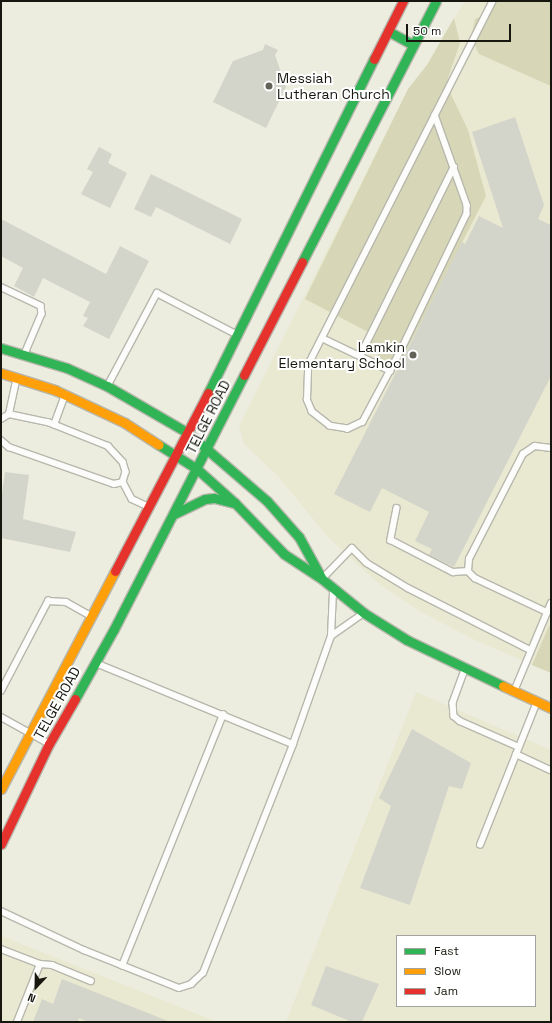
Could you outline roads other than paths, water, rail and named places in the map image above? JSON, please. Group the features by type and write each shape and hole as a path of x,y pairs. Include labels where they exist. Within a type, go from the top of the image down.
{"main road":[{"name":"TELGE ROAD","path":"1,789 29,732 93,617 238,335 403,1"},
{"name":"TELGE ROAD","path":"1,844 49,744 95,663 174,514 436,1"},
{"path":"388,31 413,45"},
{"path":"1,348 25,354 67,368 107,386 188,433 208,448 248,483 299,537 322,578"},
{"path":"1,373 17,377 64,394 125,423 197,469 235,503 284,554 322,578 364,613 407,640 465,670 551,708"},
{"path":"174,514 205,499 214,498 235,503"}],"lane":[{"path":"435,115 467,205 467,214 391,371 363,422 348,429 330,426 312,412 308,400 308,365 322,338 435,115 493,1"},
{"path":"360,356 454,167"},
{"path":"1,287 41,306 42,314 25,354"},
{"path":"107,386 157,293 238,335"},
{"path":"322,338 391,371"},
{"path":"10,414 17,377"},
{"path":"54,425 64,394"},
{"path":"1,419 10,414 54,425 108,446 123,462 126,472 123,482 132,499 149,507"},
{"path":"1,440 9,447 114,484 123,482"},
{"path":"468,571 469,559 523,454 535,446 551,448"},
{"path":"397,508 391,540 453,572 468,571 475,578 547,612"},
{"path":"322,578 352,548 367,563 408,588 530,650"},
{"path":"1,911 122,966 179,988 191,984 203,973 294,744 332,636 333,588"},
{"path":"1,691 48,601 66,602 93,617"},
{"path":"514,692 530,650 551,603"},
{"path":"332,636 364,613"},
{"path":"95,663 294,744"},
{"path":"465,670 453,703 454,716 460,721 519,747"},
{"path":"480,845 537,702"},
{"path":"122,966 222,715"},
{"path":"1,716 49,744"},
{"path":"516,754 551,770"},
{"path":"1,949 40,964 52,965 91,981"},
{"path":"17,1022 40,964"}],"place":[{"name":"Messiah Lutheran Church","path":"269,86"},
{"name":"Lamkin Elementary School","path":"413,355"}]}
